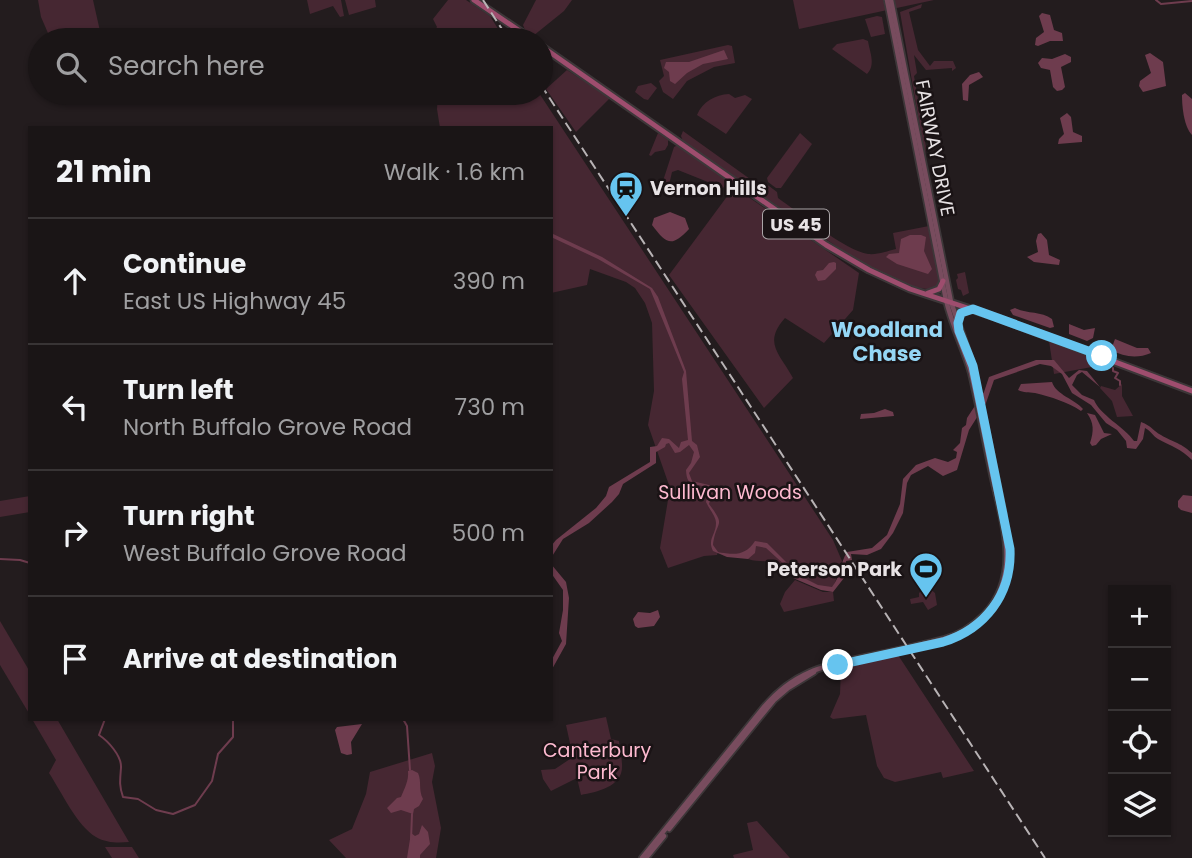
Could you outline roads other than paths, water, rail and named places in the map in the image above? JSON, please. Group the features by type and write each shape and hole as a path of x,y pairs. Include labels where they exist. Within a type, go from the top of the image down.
{"main road":[{"path":"474,0 515,28"},
{"name":"FAIRWAY DRIVE","path":"889,0 949,301"},
{"name":"FAIRWAY DRIVE","path":"889,0 949,301"},
{"name":"US 45","path":"553,54 839,254 869,271 1192,391"},
{"path":"925,294 938,290 943,281"},
{"path":"644,858 774,695 805,675 828,665 953,638 991,609 1005,575 1007,549 972,362 949,301"},
{"path":"949,301 955,332 965,351 978,396"},
{"path":"959,331 961,313 973,309"}],"waterway":[{"path":"1156,0 1161,4 1192,1"},
{"path":"1113,368 1113,371 1118,373 1115,378 1120,381 1120,385"},
{"path":"0,559 28,562"},
{"path":"104,721 99,735 110,745 121,763 120,786 123,797 138,799 156,810 173,814 195,805 212,781 218,754 233,737 233,721"},
{"path":"404,721 407,726 410,770"},
{"path":"411,840 412,814"}],"railway":[{"path":"483,0 501,28"},
{"path":"553,103 1045,858"}],"place":[{"name":"Vernon Hills","path":"626,218"},
{"name":"Peterson Park","path":"926,599"}],"district":[{"name":"Woodland Chase","path":"887,341"}],"park label":[{"name":"Sullivan Woods","path":"730,492"},
{"name":"Canterbury Park","path":"597,761"}]}
